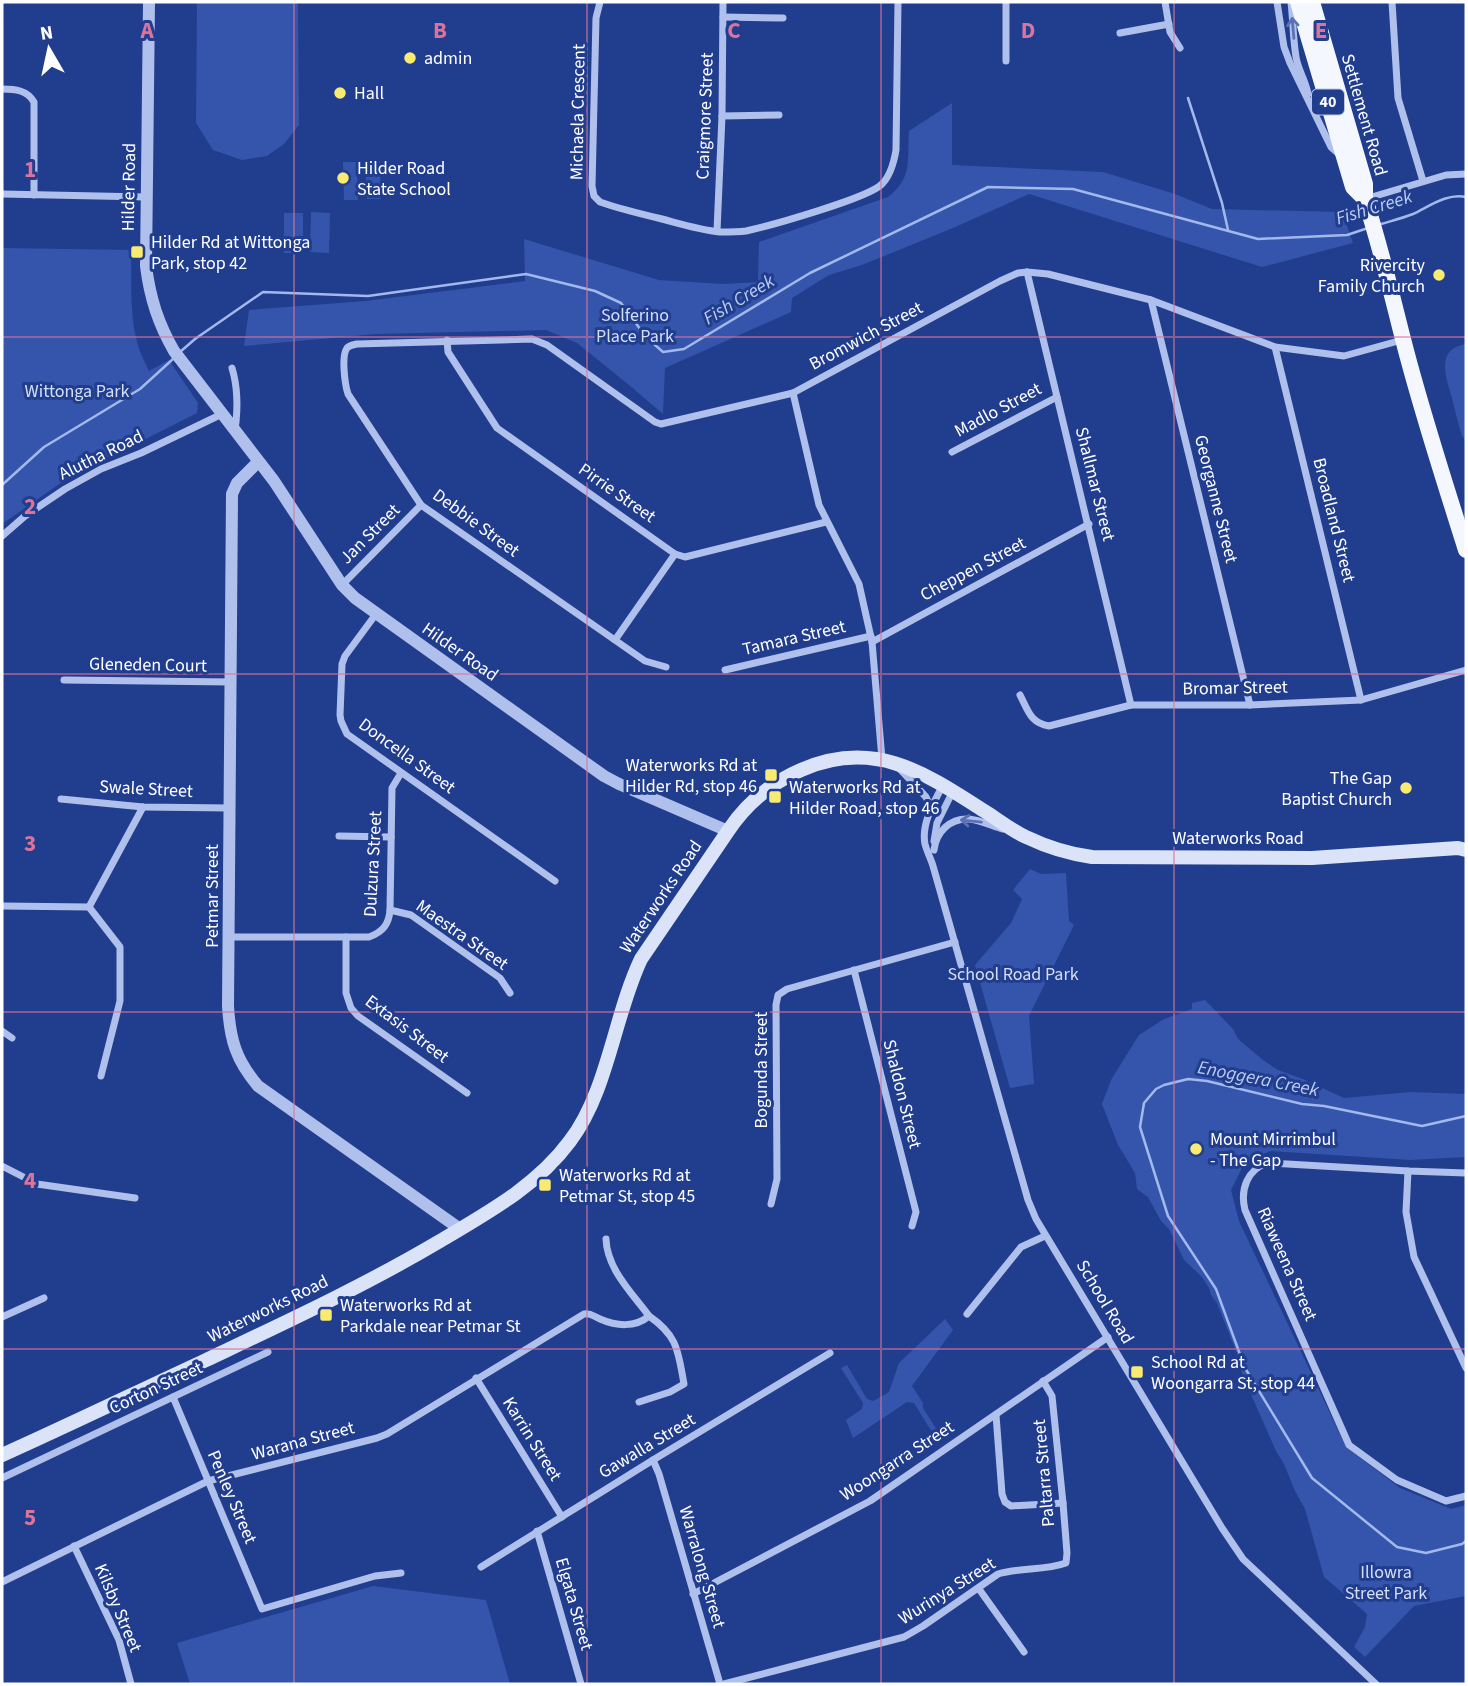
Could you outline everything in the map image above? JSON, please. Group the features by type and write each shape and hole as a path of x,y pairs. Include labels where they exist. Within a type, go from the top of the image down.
{"main road":[{"name":"Settlement Road","path":"1298,2 1353,187 1365,199"},
{"name":"Settlement Road","path":"1312,2 1365,184 1365,199 1404,340 1466,550"},
{"path":"1331,69 1334,98 1348,145 1344,156"},
{"name":"Waterworks Road","path":"2,1455 310,1311 389,1271 530,1184 572,1140 587,1114 641,959 728,831 750,804 768,789 814,764 858,757 888,761 914,769 1023,836 1059,850 1092,857 1312,858 1463,847"}],"street":[{"name":"Hilder Road","path":"149,2 146,266 150,293 174,351 274,481 342,585 355,598 604,776 728,831"},
{"name":"Michaela Crescent","path":"600,2 596,18 592,186 594,196 600,202 612,206 678,223 737,232 752,230 862,196 883,184 892,169 896,150 898,2"},
{"name":"Craigmore Street","path":"717,231 723,2"},
{"path":"1006,2 1006,61"},
{"path":"1165,2 1174,40 1180,48"},
{"path":"1277,2 1284,47 1290,63 1331,147 1344,156"},
{"path":"1291,2 1296,57 1307,86 1309,102"},
{"path":"1392,2 1398,98 1423,181"},
{"path":"723,18 783,18"},
{"path":"1119,33 1169,24"},
{"path":"2,89 23,92 30,95 34,102 34,195"},
{"path":"722,116 779,115"},
{"path":"1365,199 1423,181 1466,174"},
{"path":"2,194 146,197"},
{"name":"Bromwich Street","path":"351,345 523,338 540,341 661,424 793,393 1009,276 1027,272 1048,274 1151,300 1275,347 1344,356 1404,340"},
{"name":"Shallmar Street","path":"1027,272 1131,705"},
{"name":"Georganne Street","path":"1151,300 1250,705"},
{"name":"Pirrie Street","path":"447,340 448,352 497,428 675,554"},
{"name":"Debbie Street","path":"351,345 345,352 344,380 348,394 421,505 645,661 666,667"},
{"name":"Broadland Street","path":"1275,347 1361,700"},
{"path":"232,368 236,381 237,412 234,430"},
{"path":"793,393 818,505 859,584 872,639 888,761 925,795 931,809"},
{"name":"Madlo Street","path":"952,452 1057,397"},
{"name":"Alutha Road","path":"2,536 25,516 101,469 222,414"},
{"name":"Petmar Street","path":"258,461 237,483 232,494 228,1006 231,1038 237,1056 258,1086 460,1229"},
{"name":"Jan Street","path":"342,585 421,505"},
{"path":"615,640 675,554 685,556 826,522"},
{"name":"Cheppen Street","path":"872,639 1089,524"},
{"name":"Doncella Street","path":"376,614 342,664 341,721 347,734 555,881"},
{"name":"Tamara Street","path":"725,670 872,639"},
{"name":"Bromar Street","path":"1020,695 1034,721 1049,726 1131,705 1250,705 1361,700 1466,670"},
{"name":"Gleneden Court","path":"64,680 231,682"},
{"name":"Dulzura Street","path":"229,937 369,937 383,930 390,910 392,788 401,773"},
{"name":"School Road","path":"948,788 931,809 924,834 925,843 1028,1200 1036,1219 1243,1559 1376,1684"},
{"name":"School Road","path":"933,866 934,836 948,788"},
{"name":"Swale Street","path":"61,799 143,807 230,808"},
{"path":"89,907 143,807"},
{"path":"934,850 942,830 950,823 961,820 972,820 1023,836"},
{"path":"339,836 391,837"},
{"path":"2,906 89,907"},
{"path":"89,907 120,947 120,1001 101,1076"},
{"name":"Maestra Street","path":"390,910 411,915 500,978 510,993"},
{"name":"Extasis Street","path":"346,937 345,993 351,1008 358,1016 467,1093"},
{"name":"Bogunda Street","path":"771,1204 777,1179 778,995 787,989 955,942"},
{"name":"Shaldon Street","path":"854,970 916,1212 912,1226"},
{"path":"2,1031 12,1038"},
{"name":"Riaweena Street","path":"1466,1173 1268,1163 1259,1166 1249,1177 1243,1192 1245,1210 1349,1445 1397,1480 1446,1501 1466,1496"},
{"path":"2,1166 37,1184 135,1198"},
{"path":"1408,1171 1406,1212 1414,1257 1466,1368"},
{"path":"967,1314 1021,1247 1045,1236"},
{"path":"606,1239 606,1252 616,1271 649,1316 666,1329 676,1345 684,1384 670,1392 639,1402"},
{"path":"2,1317 44,1298"},
{"name":"Warana Street","path":"2,1582 208,1481 387,1434 584,1314 589,1313 613,1324 625,1325 643,1322 649,1316"},
{"name":"Woongarra Street","path":"693,1594 870,1501 1108,1337"},
{"name":"Corton Street","path":"2,1478 268,1352"},
{"name":"Gawalla Street","path":"481,1567 831,1353"},
{"name":"Karrin Street","path":"476,1378 562,1517"},
{"name":"Paltarra Street","path":"1043,1381 1052,1395 1066,1563"},
{"name":"Penley Street","path":"173,1397 262,1609 375,1576 401,1573"},
{"path":"996,1415 1002,1494 1005,1502 1011,1506 1063,1503"},
{"path":"47,1434 57,1452"},
{"path":"33,1441 42,1458"},
{"name":"Warralong Street","path":"653,1460 722,1684"},
{"name":"Elgata Street","path":"537,1531 581,1684"},
{"name":"Kilsby Street","path":"74,1546 119,1640 131,1684"},
{"name":"Wurinya Street","path":"722,1684 904,1637 998,1574 1055,1567 1066,1563"},
{"path":"978,1588 1024,1652"}],"green space":[{"path":"197,2 298,2 299,125 284,144 267,156 242,160 213,150 196,123"},
{"name":"Solferino Place Park","path":"952,103 952,165 1103,172 1175,194 1212,209 1342,212 1353,243 1262,267 1029,194 862,265 829,275 792,298 791,312 665,368 663,414 577,343 546,330 376,334 244,346 249,310 365,301 525,281 524,239 659,280 723,284 758,282 759,242 888,197 902,183 905,175 909,131"},
{"path":"365,161 380,161 381,199 367,199"},
{"path":"343,162 357,162 358,200 344,200"},
{"path":"311,212 330,213 329,253 310,252"},
{"path":"284,213 303,213 303,253 284,253"},
{"name":"Wittonga Park","path":"2,248 131,250 133,322 141,354 149,371 169,360 198,403 197,413 65,480 2,524"},
{"path":"1466,344 1466,441 1458,422 1445,365 1450,352"},
{"name":"School Road Park","path":"1030,869 1041,874 1066,873 1069,921 1074,925 1029,1016 1034,1084 1010,1088 975,965 1011,923 1022,899 1013,890"},
{"name":"Illowra Street Park","path":"1205,1000 1233,1029 1238,1039 1263,1060 1278,1070 1344,1098 1410,1092 1466,1094 1466,1157 1410,1160 1270,1151 1245,1162 1231,1190 1239,1221 1346,1447 1400,1488 1451,1509 1466,1505 1466,1596 1414,1606 1365,1657 1354,1647 1365,1627 1367,1614 1324,1577 1305,1509 1242,1374 1239,1359 1217,1303 1202,1277 1184,1260 1169,1229 1161,1221 1148,1197 1137,1189 1135,1173 1118,1145 1102,1104 1111,1080 1139,1035 1164,1019 1192,1009 1192,1003"},
{"path":"945,1319 953,1330 912,1386 940,1435 945,1436 935,1443 935,1437 914,1403 907,1402 853,1438 846,1420 862,1409 863,1403 841,1368 847,1365 867,1399 873,1401 889,1392 899,1363"},
{"path":"373,1586 486,1600 510,1684 190,1684 177,1643"}],"waterway":[{"path":"1188,98 1228,230"},
{"name":"Fish Creek","path":"180,352 263,292 368,296 526,274 595,291 621,303 646,337 663,352 684,349 810,273 988,187 1073,189 1258,239 1347,235 1368,228"},
{"name":"Fish Creek","path":"1381,224 1413,214 1445,199 1466,197"},
{"name":"Fish Creek","path":"2,485 44,447 140,389 173,359"},
{"name":"Enoggera Creek","path":"1466,1116 1422,1126 1188,1079 1156,1089 1144,1103 1140,1127 1168,1216 1216,1289 1245,1368 1312,1478 1397,1547 1426,1553 1466,1541"}],"place":[{"name":"admin","path":"410,58"},
{"name":"Hall","path":"340,93"},
{"name":"Hilder Road State School","path":"343,178"},
{"name":"Hilder Rd at Wittonga Park, stop 42","path":"137,252"},
{"name":"Rivercity Family Church","path":"1439,275"},
{"name":"Waterworks Rd at Hilder Rd, stop 46","path":"771,775"},
{"name":"The Gap Baptist Church","path":"1406,788"},
{"name":"Waterworks Rd at Hilder Road, stop 46","path":"775,797"},
{"name":"Mount Mirrimbul - The Gap","path":"1196,1149"},
{"name":"Waterworks Rd at Petmar St, stop 45","path":"545,1185"},
{"name":"Waterworks Rd at Parkdale near Petmar St","path":"326,1315"},
{"name":"School Rd at Woongarra St, stop 44","path":"1137,1372"}]}
